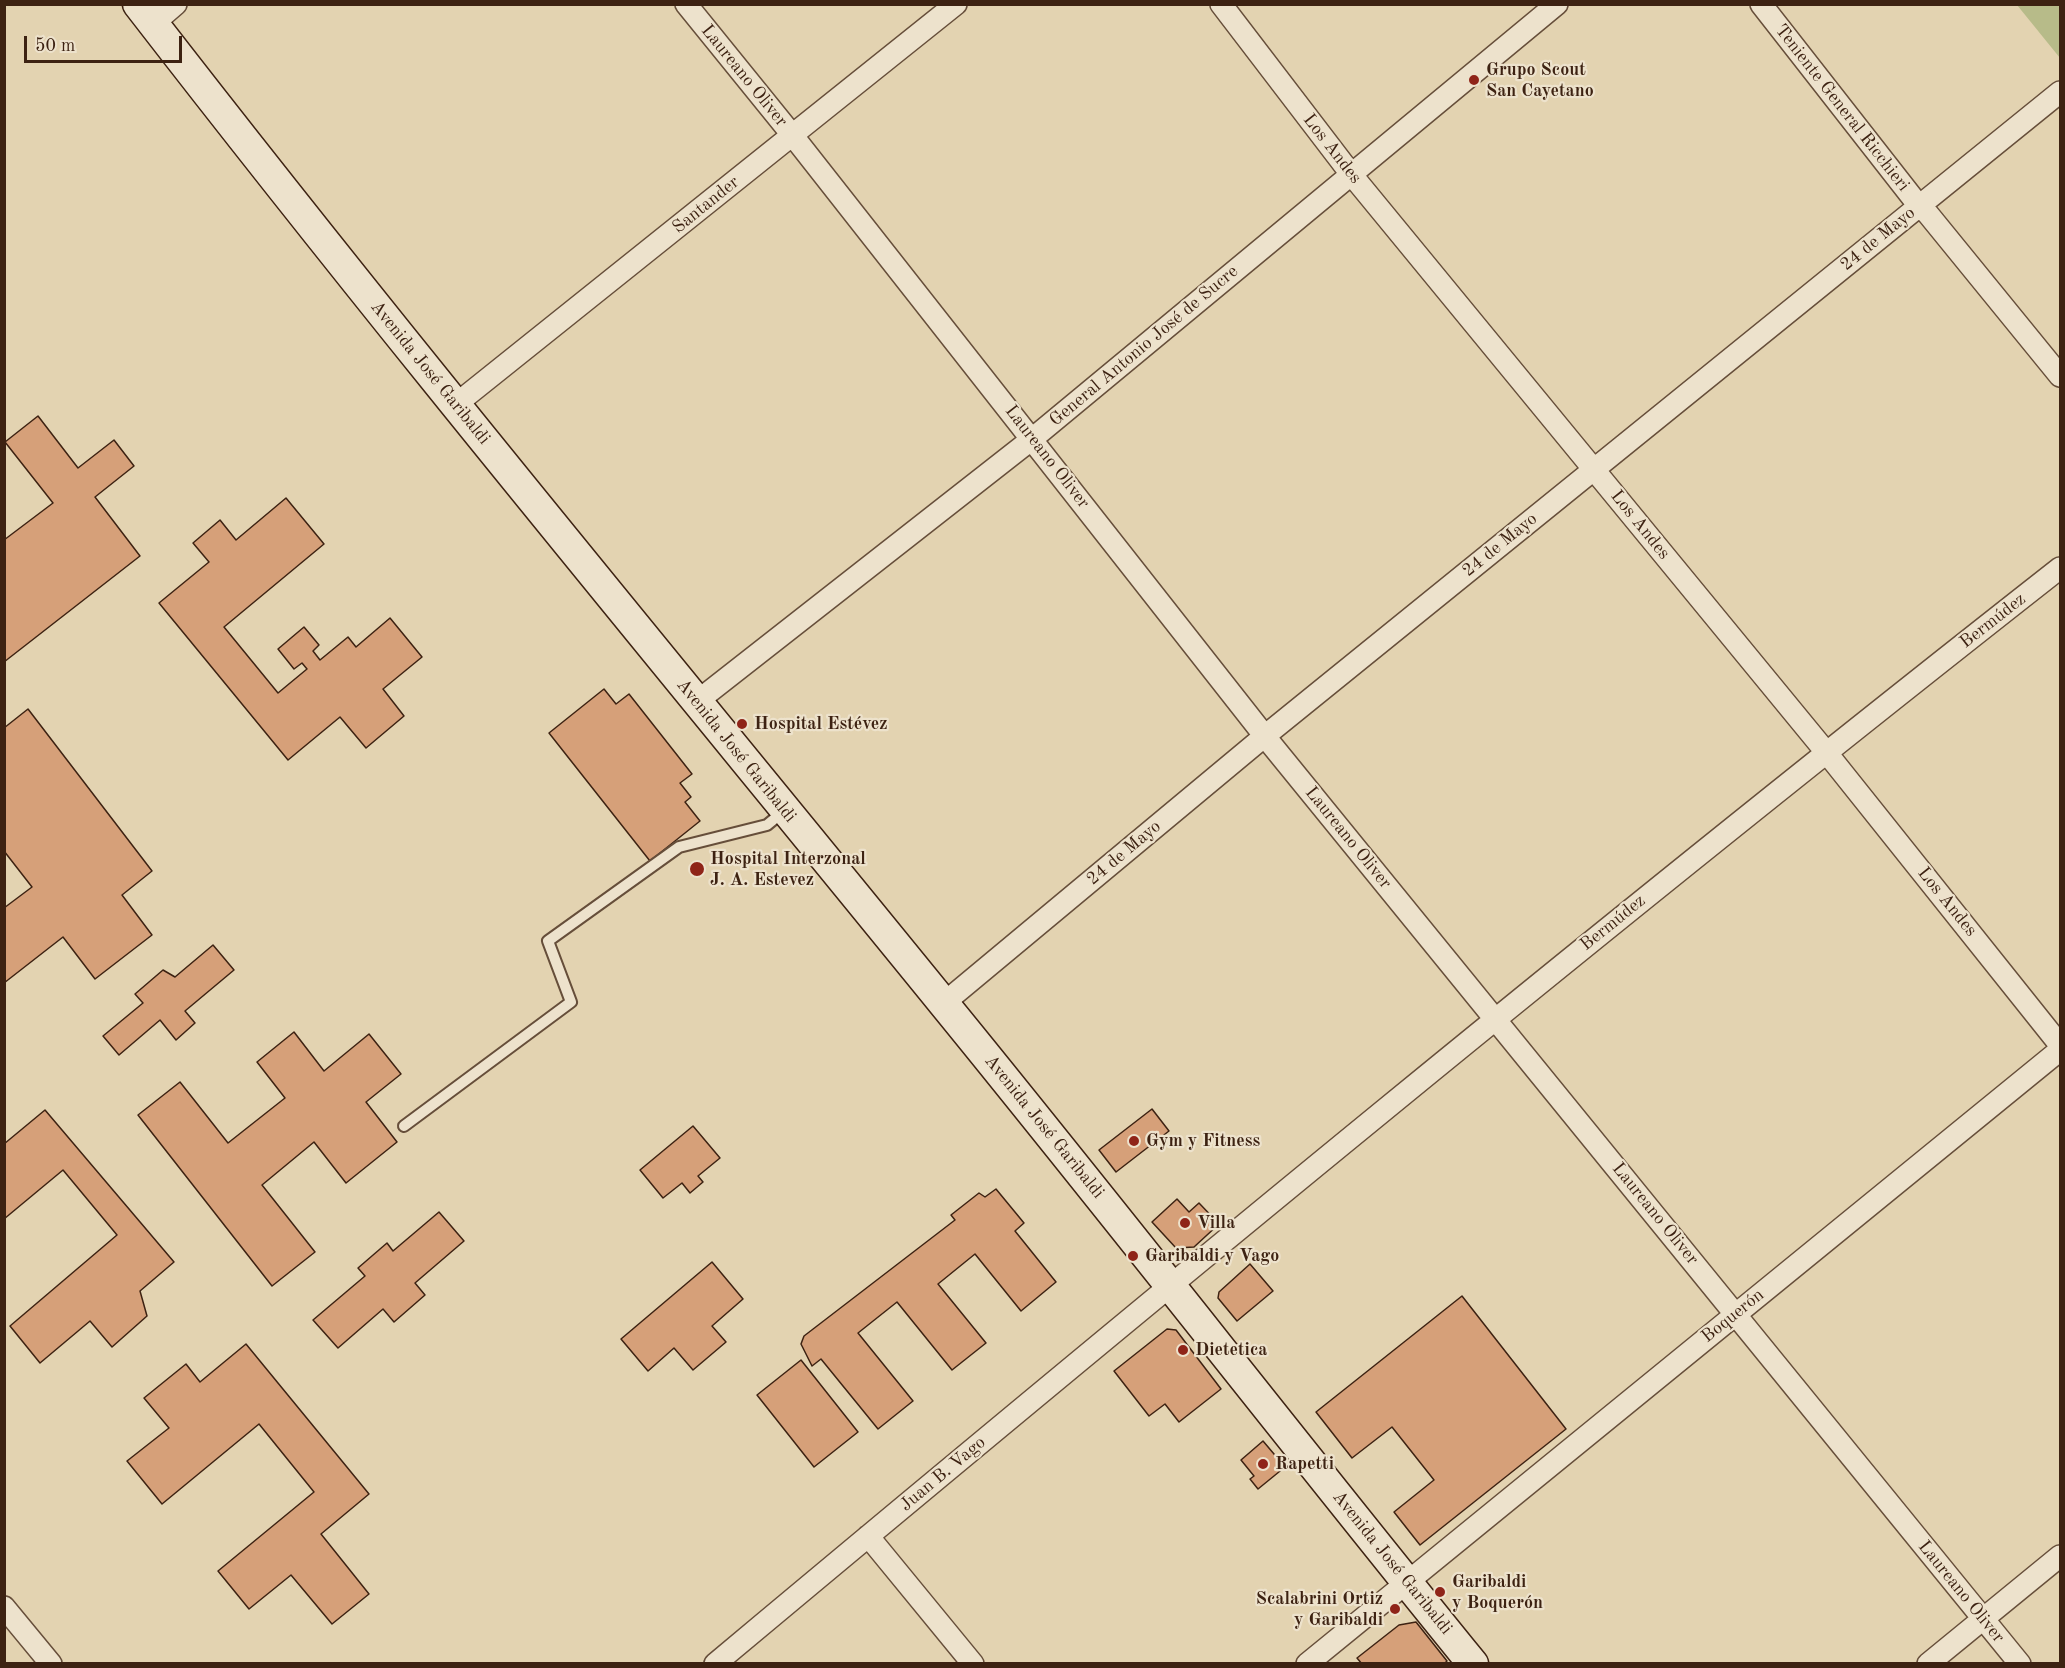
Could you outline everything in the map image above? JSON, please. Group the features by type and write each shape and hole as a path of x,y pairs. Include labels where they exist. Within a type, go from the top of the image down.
{"main road":[{"name":"Avenida José Garibaldi","path":"145,14 455,405 695,703 944,1003 1473,1664"}],"street":[{"path":"145,14 176,4"},
{"name":"Laureano Oliver","path":"686,4 794,136 1266,735 2020,1664"},
{"name":"Santander","path":"455,405 794,136 956,4"},
{"name":"Los Andes","path":"1221,4 1351,174 1826,752 2061,1045"},
{"name":"General Antonio José de Sucre","path":"695,703 1032,438 1557,4"},
{"name":"Teniente General Ricchieri","path":"1761,4 1918,206 1928,214 2061,376"},
{"name":"24 de Mayo","path":"944,1003 1266,735 2061,92"},
{"name":"Bermúdez","path":"1171,1285 1496,1018 1826,752 2061,568"},
{"name":"Boquerón","path":"1307,1664 2061,1050"},
{"name":"Juan B. Vago","path":"715,1664 1171,1285"},
{"path":"868,1536 973,1664"},
{"path":"1928,1664 2061,1556"},
{"path":"4,1607 51,1664"}],"lane":[{"path":"404,1126 571,1002 548,941 679,847 767,825 784,811"}],"green space":[{"path":"2017,5 2060,5 2060,58"}],"building":[{"path":"38,416 78,468 114,440 134,466 95,497 140,556 4,662 4,540 53,503 5,442"},
{"path":"286,498 324,544 224,627 278,693 307,669 302,663 294,669 278,649 304,627 319,645 313,651 320,660 348,637 356,647 390,618 422,657 383,689 404,716 366,748 340,717 288,760 159,603 209,562 193,543 220,520 236,540"},
{"path":"604,689 616,704 629,694 692,774 680,783 691,797 685,802 700,821 650,861 549,733"},
{"path":"28,709 152,871 122,895 152,935 95,979 63,937 4,983 4,908 32,887 4,851 4,728"},
{"path":"213,945 234,970 185,1011 195,1023 176,1040 160,1020 119,1055 103,1036 143,1003 135,994 163,970 175,977"},
{"path":"294,1032 324,1071 369,1034 401,1074 366,1102 397,1142 346,1183 314,1142 262,1185 315,1252 272,1286 138,1115 180,1082 228,1143 285,1098 257,1062"},
{"name":"Gym y Fitness","path":"1152,1109 1169,1131 1116,1172 1099,1150"},
{"path":"45,1110 174,1262 140,1291 147,1316 112,1347 90,1321 40,1363 10,1326 117,1235 63,1170 4,1219 4,1144"},
{"path":"693,1126 720,1158 698,1176 703,1182 690,1193 682,1183 663,1198 640,1170"},
{"path":"996,1189 1024,1223 1015,1231 1056,1282 1021,1311 975,1254 938,1284 986,1343 952,1370 897,1302 858,1333 913,1401 878,1429 821,1359 812,1366 801,1344 804,1336 955,1220 951,1215 979,1193 985,1197"},
{"name":"Villa","path":"1177,1199 1189,1212 1199,1203 1219,1224 1194,1247 1176,1248 1152,1222"},
{"path":"439,1212 464,1241 415,1283 425,1295 394,1322 383,1309 338,1348 313,1320 365,1276 358,1268 387,1243 393,1251"},
{"path":"712,1262 743,1299 712,1326 726,1342 693,1370 674,1348 648,1371 621,1339"},
{"path":"1250,1264 1273,1291 1237,1321 1218,1298 1219,1292"},
{"path":"1462,1296 1566,1429 1420,1545 1394,1512 1434,1480 1392,1427 1352,1458 1316,1412"},
{"path":"1167,1329 1176,1330 1221,1389 1179,1422 1165,1404 1149,1416 1114,1371"},
{"path":"246,1344 369,1494 321,1534 369,1594 332,1624 291,1575 249,1609 218,1571 314,1492 259,1424 162,1504 127,1461 169,1428 144,1398 186,1364 200,1382"},
{"path":"801,1360 858,1432 814,1467 757,1395"},
{"name":"Rapetti","path":"1263,1441 1285,1467 1258,1489 1250,1479 1254,1476 1241,1460"},
{"path":"1416,1622 1447,1661 1444,1664 1362,1664 1357,1658 1399,1625"}],"place":[{"name":"Grupo Scout San Cayetano","path":"1474,80"},
{"name":"Hospital Estévez","path":"742,724"},
{"name":"Hospital Interzonal J. A. Estevez","path":"697,869"},
{"name":"Gym y Fitness","path":"1134,1141"},
{"name":"Villa","path":"1185,1223"},
{"name":"Garibaldi y Vago","path":"1133,1256"},
{"name":"Dietetica","path":"1183,1350"},
{"name":"Rapetti","path":"1263,1464"},
{"name":"Garibaldi y Boquerón","path":"1440,1592"},
{"name":"Scalabrini Ortiz y Garibaldi","path":"1395,1609"}]}
